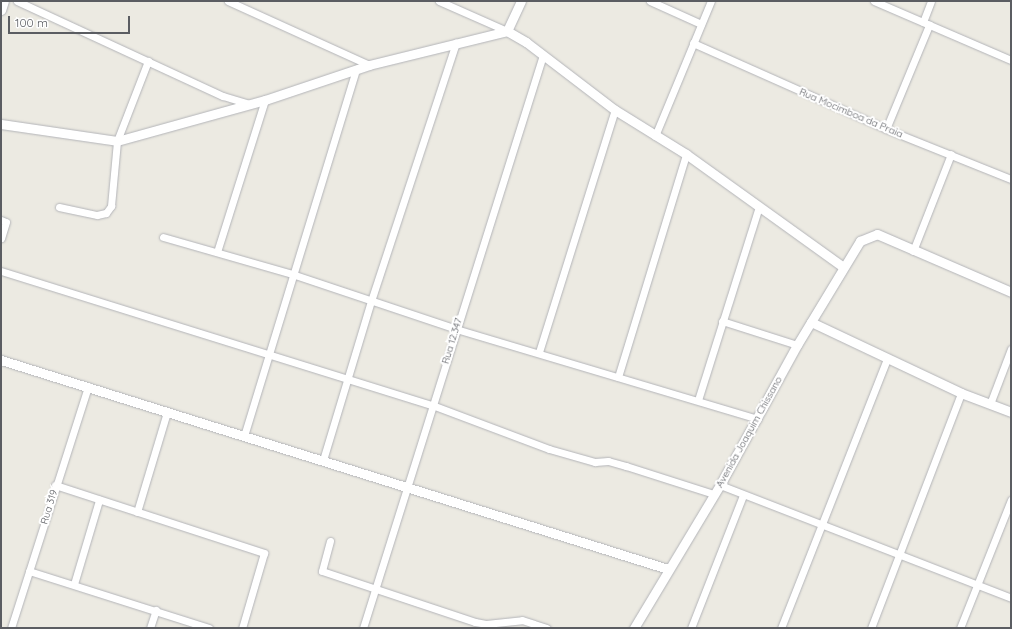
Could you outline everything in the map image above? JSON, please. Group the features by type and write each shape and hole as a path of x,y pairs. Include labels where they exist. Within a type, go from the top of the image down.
{"street":[{"path":"1,10 4,1"},
{"path":"16,1 223,96 250,104"},
{"path":"228,1 369,65"},
{"path":"439,1 507,31 543,55 615,110 686,154 843,267"},
{"path":"507,31 521,1"},
{"path":"650,1 701,24"},
{"path":"655,136 711,1"},
{"path":"874,1 1011,60"},
{"path":"886,129 926,24 931,1"},
{"path":"1,124 117,141 265,100 369,65 507,31"},
{"path":"322,460 371,301 456,43"},
{"name":"Rua Mocimboa da Praia","path":"693,44 886,129 1011,178"},
{"name":"Rua 12.347","path":"363,628 543,55"},
{"path":"59,207 97,215 106,213 111,206 117,141 148,61"},
{"path":"244,436 292,274 356,69"},
{"path":"217,252 265,100"},
{"path":"539,352 615,110"},
{"path":"618,377 686,154"},
{"path":"951,154 913,251 1011,292"},
{"path":"698,400 759,207"},
{"path":"1,220 6,222 1,238"},
{"name":"Avenida Joaquim Chissano","path":"634,628 668,569 720,485 810,322 860,241 866,237 877,234 913,251"},
{"path":"163,236 292,274 456,329 539,352 758,418"},
{"path":"1,271 432,405 549,449 595,462 626,466 714,494"},
{"path":"722,321 797,345"},
{"path":"810,322 961,393 1011,412"},
{"path":"990,404 1011,349"},
{"path":"781,628 888,359"},
{"path":"1,360 88,386 406,488 668,569"},
{"name":"Rua 319","path":"11,628 55,485 88,386"},
{"path":"871,628 961,393"},
{"path":"137,512 168,412"},
{"path":"55,485 264,553 242,628"},
{"path":"720,485 822,524 898,556 1011,598"},
{"path":"691,628 743,495"},
{"path":"74,584 100,500"},
{"path":"960,628 1011,500"},
{"path":"330,541 322,571 376,587 475,622 486,624 522,620 547,628"},
{"path":"29,571 209,628"},
{"path":"150,628 156,610"}]}
